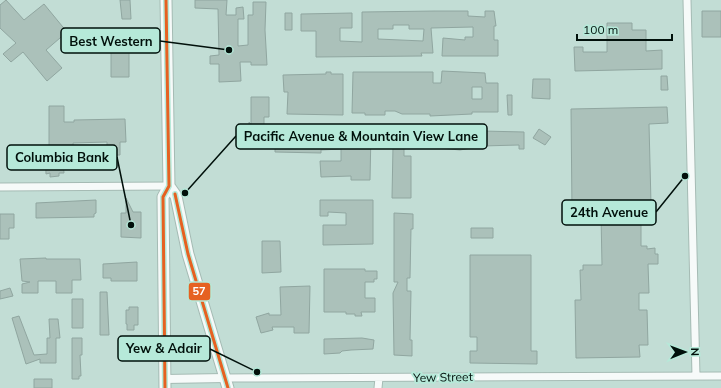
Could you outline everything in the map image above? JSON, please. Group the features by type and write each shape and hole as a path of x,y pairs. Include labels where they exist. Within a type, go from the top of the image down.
{"highway":[{"path":"165,383 163,197 169,186 166,0"},
{"path":"169,186 176,196 188,254 227,383"}],"street":[{"path":"687,0 696,376"},
{"path":"0,187 169,186"},
{"name":"Yew Street","path":"165,383 227,383 378,378 721,376"},
{"path":"378,378 378,388"}],"building":[{"path":"6,0 24,20 44,4 67,32 46,50 62,68 47,81 23,52 11,62 3,54 16,43 0,28 0,5"},
{"path":"120,0 130,0 131,19 122,19"},
{"path":"195,0 227,0 226,15 236,15 236,8 243,7 244,19 238,19 238,46 248,45 248,15 253,15 253,2 266,2 265,30 267,65 251,65 251,62 240,62 241,81 219,82 219,64 210,64 210,56 219,55 218,9 195,8"},
{"path":"468,11 468,16 485,17 485,11 494,11 496,26 494,26 494,40 498,40 498,56 442,56 443,38 465,40 465,37 473,37 473,27 431,28 433,53 421,53 422,56 316,57 316,31 301,31 301,14 352,13 352,28 340,28 340,41 362,42 362,12","holes":["393,25 409,25 409,29 424,29 423,41 378,39 378,29 393,29"]},
{"path":"702,11 721,11 721,37 702,37"},
{"path":"285,13 292,13 292,30 285,30"},
{"path":"607,23 632,23 632,30 646,30 646,51 662,50 662,69 575,71 574,47 583,47 583,52 607,52"},
{"path":"111,50 129,50 129,77 111,77"},
{"path":"442,71 485,73 486,83 498,83 498,112 472,112 472,114 430,116 430,114 402,114 395,111 385,111 385,115 365,115 365,113 352,113 353,72 433,72 433,83 441,83","holes":["472,87 482,87 482,99 472,99"]},
{"path":"326,72 331,72 331,74 343,74 343,115 287,114 288,92 284,92 283,75 326,74"},
{"path":"661,76 667,76 668,90 661,90"},
{"path":"533,79 550,79 550,99 532,98"},
{"path":"507,95 512,95 512,115 508,115"},
{"path":"251,97 269,97 269,117 264,117 264,126 254,126 270,139 249,139 249,122 251,124"},
{"path":"49,106 64,106 64,122 74,122 74,120 125,119 126,142 120,142 120,155 107,155 107,142 73,143 74,162 63,162 64,173 59,173 59,176 50,177 50,173 46,174 45,146 49,146"},
{"path":"667,107 668,123 649,124 651,204 578,206 578,211 572,211 571,109"},
{"path":"539,129 551,137 545,145 533,138"},
{"path":"420,131 420,134 430,134 430,131 471,131 471,133 482,133 482,131 524,132 524,149 519,149 519,145 482,146 482,142 471,142 471,148 460,150 430,147 430,143 404,145 404,156 411,156 411,198 392,198 393,146 388,146 387,132"},
{"path":"371,132 370,180 351,180 351,176 321,177 320,161 341,161 341,149 321,150 321,153 275,152 275,133"},
{"path":"126,198 133,212 141,212 141,238 121,237 121,213 126,213"},
{"path":"96,200 96,213 94,214 94,217 36,218 36,203"},
{"path":"320,200 373,200 373,244 323,245 323,225 346,225 346,213 328,212 328,216 320,216"},
{"path":"394,213 413,214 413,229 411,229 410,278 407,278 407,291 411,291 410,340 412,340 412,356 394,355 393,293 398,282 394,282"},
{"path":"0,214 14,214 14,228 9,228 9,239 0,239"},
{"path":"641,214 641,246 647,246 647,249 655,248 655,254 658,254 658,264 648,264 649,293 639,293 639,310 647,310 648,345 639,345 640,357 576,358 575,300 581,300 580,270 583,270 583,265 602,265 601,215"},
{"path":"471,228 493,228 493,238 471,238"},
{"path":"262,241 280,241 281,272 262,273"},
{"path":"470,255 531,255 531,351 537,351 537,364 470,363 470,351 477,351 477,337 470,337"},
{"path":"20,259 80,259 81,280 72,280 72,293 56,293 56,281 38,281 38,293 22,293 22,284 30,282 22,281"},
{"path":"137,262 137,281 111,281 111,278 103,278 103,264"},
{"path":"324,269 365,269 365,271 377,271 377,279 374,279 374,282 365,282 365,298 375,298 375,312 361,312 362,316 355,316 355,314 346,314 346,312 324,312"},
{"path":"310,286 309,333 294,333 294,327 272,327 273,330 261,333 256,317 269,313 269,315 281,315 280,287"},
{"path":"10,288 13,296 0,299 0,291"},
{"path":"100,292 107,292 109,335 100,335"},
{"path":"72,299 83,299 83,328 72,328"},
{"path":"129,307 138,307 138,325 134,325 134,330 127,330 126,310 129,310"},
{"path":"19,316 34,355 47,354 47,338 50,338 49,319 58,319 60,338 56,338 56,363 40,363 40,359 26,364 12,318"},
{"path":"72,338 82,338 82,355 80,355 81,376 79,376 79,379 72,379"},
{"path":"362,338 374,340 373,349 351,350 342,351 340,353 324,354 324,339"},
{"path":"34,379 52,379 52,388 34,388"}],"transit line":[{"name":"57","path":"165,388 163,197 169,186 166,0"},
{"name":"57","path":"175,194 188,254 228,388"}],"place":[{"name":"Best Western","path":"229,50"},
{"name":"24th Avenue","path":"685,176"},
{"name":"Pacific Avenue & Mountain View Lane","path":"185,193"},
{"name":"Columbia Bank","path":"131,225"},
{"name":"Yew & Adair","path":"257,372"}]}
